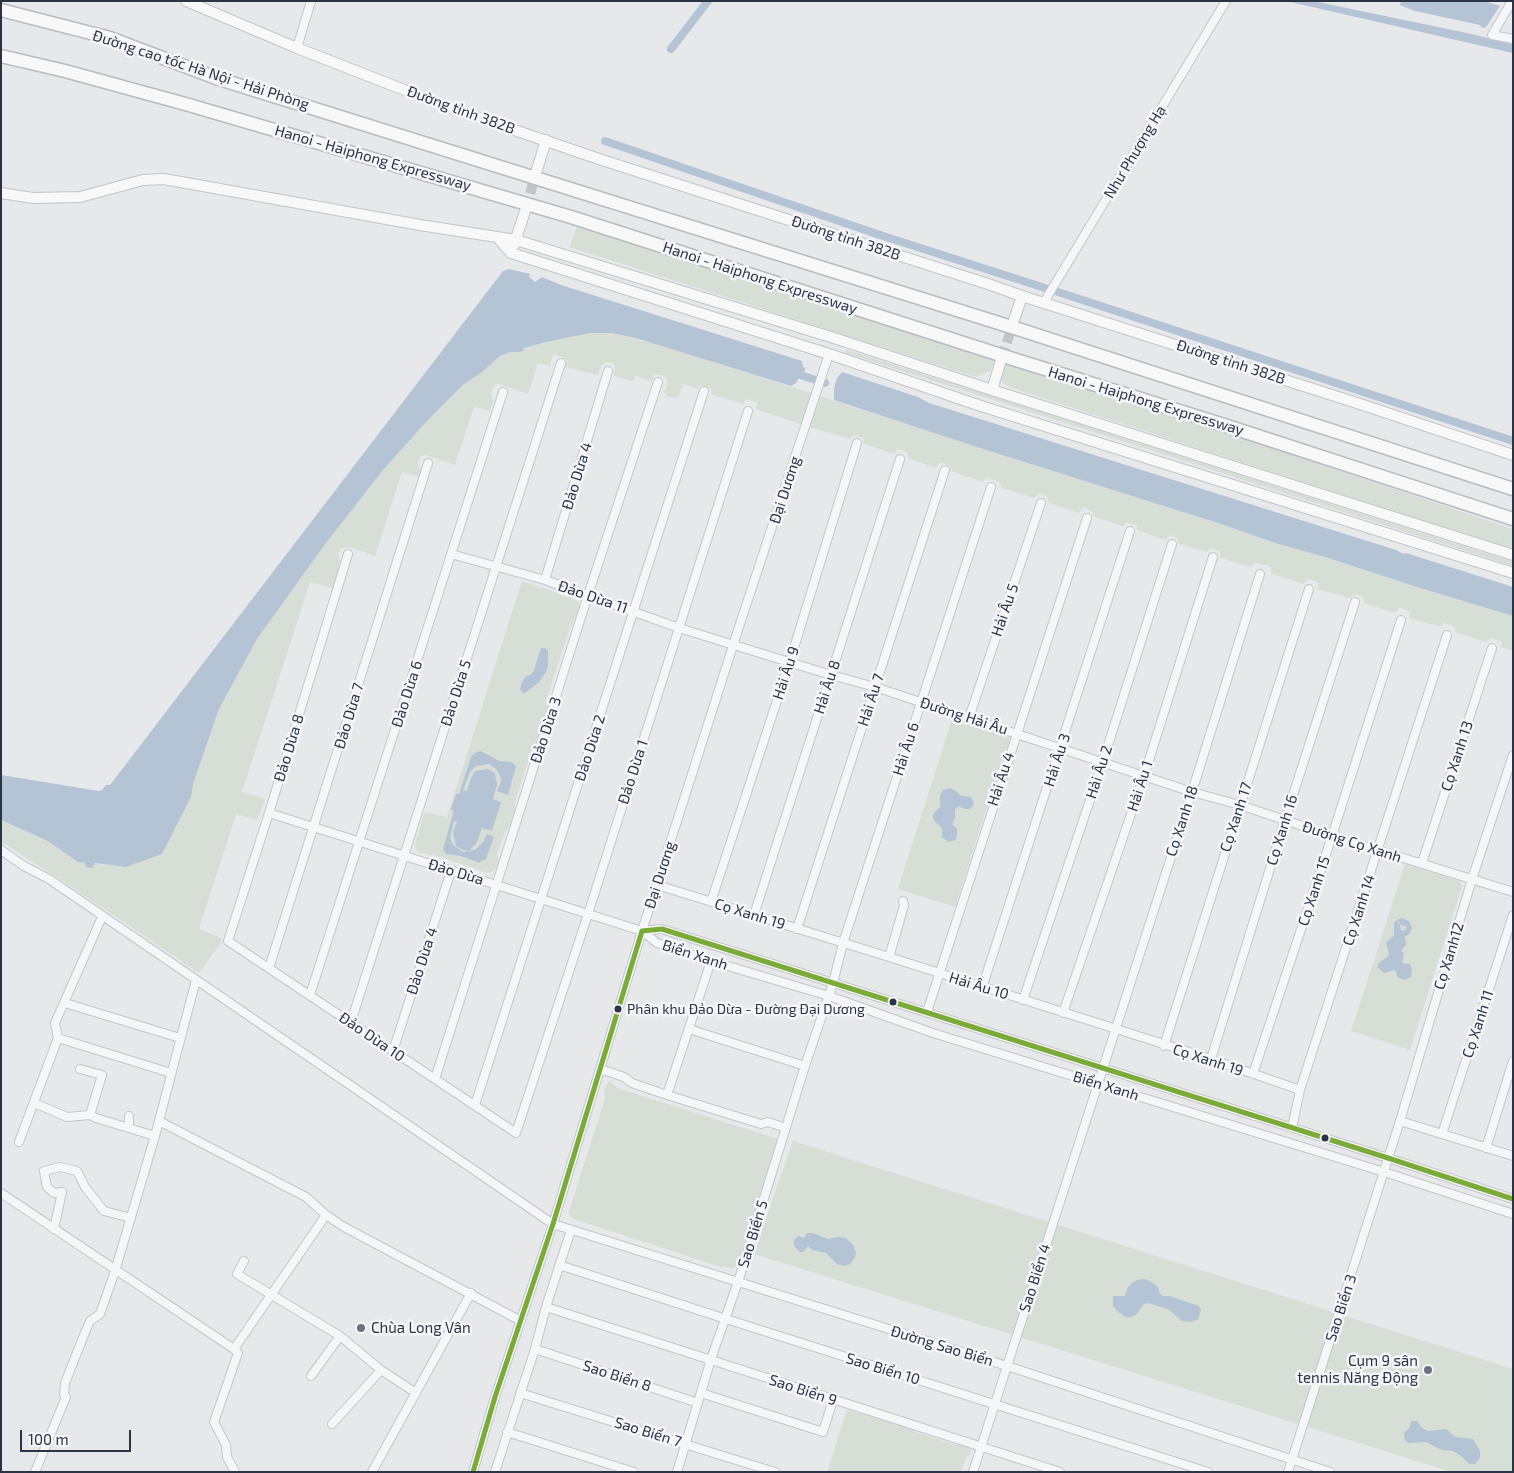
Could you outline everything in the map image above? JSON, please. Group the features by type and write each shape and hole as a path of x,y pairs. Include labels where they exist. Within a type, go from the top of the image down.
{"highway":[{"name":"Hanoi - Haiphong Expressway","path":"1,10 110,38 216,78 984,318 1513,488"},
{"name":"Hanoi - Haiphong Expressway","path":"1,56 65,71 188,105 571,217 1224,425 1513,520"},
{"path":"1088,352 1513,482"},
{"path":"1224,425 1513,527"}],"main road":[{"name":"Đường tỉnh 382B","path":"186,1 297,48 453,109 599,159 1360,404 1513,456"},
{"path":"536,173 546,140"},
{"path":"1,193 33,198 80,197 143,180 164,179 420,225 516,240 834,338 1513,555"},
{"path":"512,253 526,208"},
{"path":"497,237 512,253 829,354 981,406 1513,573"},
{"path":"1014,320 1022,296"},
{"path":"829,354 834,338"},
{"path":"992,390 1002,357"}],"street":[{"path":"297,48 311,1"},
{"name":"Như Phượng Hạ","path":"1044,302 1226,1"},
{"path":"1512,1 1488,34 1513,39"},
{"name":"Đại Dương","path":"476,1471 495,1397 553,1224 642,931 829,354"},
{"name":"Đảo Dừa 5","path":"351,1022 561,363"},
{"name":"Đảo Dừa 4","path":"545,580 608,371"},
{"name":"Đảo Dừa 3","path":"435,1078 588,595 658,382"},
{"name":"Đảo Dừa 2","path":"475,1105 704,391"},
{"name":"Đảo Dừa 6","path":"310,995 503,392"},
{"name":"Đảo Dừa 1","path":"516,1133 588,914 748,411"},
{"name":"Hải Âu 9","path":"711,902 790,662 857,443"},
{"name":"Hải Âu 8","path":"754,914 900,459"},
{"name":"Đảo Dừa 7","path":"269,968 428,463"},
{"name":"Hải Âu 7","path":"797,929 945,470"},
{"name":"Hải Âu 6","path":"833,983 843,943 991,487"},
{"name":"Hải Âu 5","path":"969,718 1041,503"},
{"name":"Hải Âu 4","path":"927,1012 1087,518"},
{"name":"Hải Âu 3","path":"982,988 1130,531"},
{"name":"Hải Âu 2","path":"1023,1000 1103,761 1172,544"},
{"name":"Đảo Dừa 8","path":"228,941 269,814 348,554"},
{"name":"Đảo Dừa 11","path":"452,554 545,580 679,628 734,645"},
{"name":"Hải Âu 1","path":"1063,1013 1144,776 1213,557"},
{"name":"Cọ Xanh 18","path":"1102,1068 1192,792 1260,574"},
{"name":"Cọ Xanh 17","path":"1164,1046 1309,590"},
{"name":"Cọ Xanh 16","path":"1211,1060 1284,820 1355,602"},
{"name":"Cọ Xanh 15","path":"1253,1074 1401,620"},
{"name":"Cọ Xanh 14","path":"1292,1128 1300,1090 1447,635"},
{"name":"Đường Hải Âu","path":"734,645 875,687 1192,792"},
{"name":"Cọ Xanh 13","path":"1422,864 1492,648"},
{"name":"Cọ Xanh12","path":"1388,1158 1472,879 1513,755"},
{"name":"Đường Cọ Xanh","path":"1192,792 1240,805 1332,836 1513,892"},
{"name":"Đảo Dừa","path":"269,814 642,931"},
{"name":"Đường Sao Biển","path":"1,850 24,866 49,879 553,1224 1007,1366 1330,1472"},
{"name":"Đảo Dừa 4","path":"393,1051 451,871"},
{"name":"Cọ Xanh 19","path":"657,885 843,943"},
{"path":"889,957 904,906 903,901"},
{"name":"Cọ Xanh 11","path":"1442,1134 1513,915"},
{"path":"19,1142 58,1038 55,1024 102,917"},
{"name":"Biển Xanh","path":"642,931 662,929 1513,1199"},
{"name":"Biển Xanh","path":"642,931 657,943 711,961 828,996 933,1033 1384,1172 1513,1214"},
{"name":"Đảo Dừa 10","path":"228,941 516,1133"},
{"name":"Hải Âu 10","path":"843,943 1115,1030"},
{"path":"667,1094 711,961"},
{"path":"35,1472 66,1397 64,1395 65,1383 84,1335 90,1322 100,1314 115,1271 155,1136 196,980"},
{"path":"828,996 833,983"},
{"name":"Sao Biển 5","path":"678,1472 711,1359 738,1282 828,996"},
{"path":"65,1003 180,1038"},
{"path":"689,1029 805,1066"},
{"name":"Cọ Xanh 19","path":"1115,1030 1300,1090"},
{"path":"58,1038 171,1073"},
{"path":"1486,1148 1513,1060"},
{"name":"Sao Biển 4","path":"973,1472 1102,1068"},
{"path":"80,1069 102,1075 90,1115"},
{"path":"600,1069 624,1076 632,1083 761,1124 768,1122 786,1128"},
{"path":"34,1103 67,1116 90,1115 155,1136"},
{"path":"128,1128 129,1116"},
{"path":"159,1121 306,1197 326,1215 344,1226 521,1321"},
{"path":"1400,1121 1513,1156"},
{"path":"1384,1172 1388,1158"},
{"path":"54,1229 62,1192 54,1193 47,1187 44,1171 60,1167 77,1171 85,1187 104,1211 131,1218"},
{"name":"Sao Biển 3","path":"1288,1472 1384,1172"},
{"path":"1,1193 238,1353 214,1422 226,1445 227,1457 235,1472"},
{"path":"234,1349 326,1215"},
{"path":"494,1472 535,1349 546,1307 571,1230"},
{"path":"244,1261 237,1274 340,1336 381,1370 416,1394"},
{"name":"Sao Biển 10","path":"559,1265 1208,1472"},
{"path":"372,1472 471,1293"},
{"name":"Sao Biển 9","path":"546,1307 1060,1472"},
{"path":"311,1376 340,1336"},
{"name":"Sao Biển 8","path":"535,1349 698,1403"},
{"path":"332,1424 381,1370"},
{"name":"Sao Biển 7","path":"520,1393 775,1472"},
{"path":"701,1393 823,1432 833,1400"},
{"path":"507,1432 634,1472"}],"shaded area":[{"path":"578,222 999,356 990,371 975,377 570,247"},
{"path":"590,333 612,333 663,346 1221,524 1275,543 1513,616 1513,651 1501,647 1502,642 1491,638 1486,642 1455,632 1454,626 1444,623 1441,627 1409,618 1410,612 1402,608 1399,608 1395,613 1363,603 1362,596 1354,594 1350,598 1317,589 1319,583 1308,579 1303,584 1270,573 1271,568 1267,565 1255,563 1252,567 1220,558 1220,551 1210,548 1207,552 1179,544 1178,538 1170,535 1165,540 1137,530 1137,525 1126,522 1123,526 1093,516 1093,512 1085,508 1082,508 1079,513 1048,503 1047,496 1039,493 1034,498 1001,488 1001,483 986,477 983,482 951,471 951,466 942,463 939,463 936,468 908,458 908,453 903,450 897,449 894,454 863,443 864,438 856,435 850,439 816,429 756,409 757,402 746,399 743,404 711,394 711,388 701,385 697,389 683,384 678,398 666,396 666,393 662,392 665,390 667,378 662,375 655,375 651,381 635,376 633,381 614,376 615,367 613,363 607,362 601,365 598,375 565,367 567,360 555,354 552,357 550,366 538,363 528,394 499,384 495,385 491,392 493,401 490,411 474,407 455,465 426,455 421,456 418,461 421,470 419,477 402,472 375,556 349,547 342,548 338,553 340,562 333,588 310,582 242,792 265,799 257,820 236,814 199,929 221,938 222,941 199,973 57,877 1,842 1,820 46,840 78,862 126,867 162,854 191,797 193,784 219,709 257,639 326,543 383,470 426,422 464,384 481,373 500,356 510,352 519,352 524,348 546,342"},
{"path":"847,350 1513,562 1513,566 849,354 845,352"},
{"path":"1004,358 1513,529 1513,550 1015,389 1001,380 1000,374"},
{"path":"522,581 578,601 580,606 569,630 546,701 547,707 538,739 534,744 515,801 515,809 497,854 499,861 496,868 487,873 441,857 421,853 416,849 415,844 425,812 447,817"},
{"path":"952,719 1009,738 1009,745 1004,754 955,907 898,889"},
{"path":"1405,864 1459,881 1462,886 1410,1050 1351,1031"},
{"path":"609,1081 620,1089 778,1139 738,1263 734,1268 721,1267 571,1218 569,1212 605,1098 604,1090"},
{"path":"793,1141 1513,1369 1513,1472 1452,1472 754,1254"},
{"path":"847,1410 913,1429 915,1432 957,1445 967,1446 971,1450 970,1454 967,1456 961,1472 827,1472"}],"water":[{"path":"1286,1 1313,1 1467,33 1513,44 1513,53"},
{"path":"1401,1 1484,1 1500,6 1486,27 1482,28 1480,25 1415,11 1400,5"},
{"path":"509,269 530,274 529,277 535,282 542,277 561,285 802,361 803,367 836,379 842,372 918,397 929,403 1396,550 1403,554 1406,553 1513,587 1513,616 1275,543 834,400 834,387 801,374 796,383 791,386 639,339 612,333 590,333 546,342 524,348 523,351 510,352 500,356 481,373 464,384 426,422 383,470 326,543 257,639 219,709 193,784 191,797 162,854 126,867 95,863 92,868 86,867 85,863 78,862 46,840 1,820 1,775 99,791 106,785 110,785 503,271"},
{"path":"541,648 548,650 546,672 539,682 525,693 522,693 520,689 522,682 534,670"},
{"path":"481,751 499,761 511,762 516,766 508,795 497,791 501,778 496,769 489,764 476,766 470,772 465,785 462,796 464,790 467,791 475,771 488,769 495,773 497,785 493,799 501,802 492,831 482,828 477,842 469,851 475,850 484,841 487,834 494,837 486,859 480,863 461,856 446,854 443,849 454,811 451,809 456,794 459,794 471,757","holes":["454,821 457,821 453,832 456,846 469,851 463,852 453,845 450,838"]},
{"path":"949,788 961,796 971,797 974,804 970,809 959,806 955,809 955,818 952,824 957,829 957,836 955,840 948,842 942,837 942,828 935,822 933,817 940,807 940,795 943,790"},
{"path":"1402,918 1409,921 1412,927 1410,933 1405,937 1406,945 1401,950 1404,954 1402,963 1410,964 1412,970 1411,977 1405,980 1398,978 1395,970 1384,973 1378,968 1378,964 1388,956 1386,943 1394,935 1394,923 1396,920 1401,930 1406,929 1406,926 1401,925 1397,920"},
{"path":"807,1233 813,1233 828,1239 846,1238 854,1246 856,1254 854,1259 850,1264 844,1266 837,1264 826,1253 812,1250 808,1246 803,1252 800,1252 794,1246 794,1240 798,1236 804,1238"},
{"path":"1144,1279 1158,1287 1160,1294 1163,1296 1169,1296 1199,1306 1201,1310 1198,1319 1191,1322 1182,1321 1168,1309 1148,1303 1144,1304 1136,1315 1131,1317 1126,1317 1117,1311 1113,1306 1113,1296 1125,1296 1128,1287 1132,1283"},
{"path":"1411,1421 1417,1421 1422,1428 1428,1431 1446,1429 1455,1437 1473,1439 1480,1451 1480,1458 1475,1464 1469,1464 1453,1451 1442,1450 1426,1442 1408,1443 1404,1438 1404,1433 1410,1427"}],"pier":[{"path":"806,366 835,376 842,372 837,378 831,397 831,388 803,377"}],"waterway":[{"path":"671,49 708,1"},
{"path":"605,141 877,234 1045,288"},
{"path":"1058,292 1513,441"},
{"path":"791,372 825,383"}],"tunnel":[{"path":"526,208 536,173"},
{"path":"1002,357 1014,321"}],"transit line":[{"path":"473,1472 495,1397 553,1224 642,931 662,929 1513,1199"}],"place":[{"name":"Phân khu Đảo Dừa - Đường Đại Dương","path":"618,1009"},
{"name":"Chùa Long Vân","path":"361,1328"},
{"name":"Cụm 9 sân tennis Năng Động","path":"1428,1370"}]}
